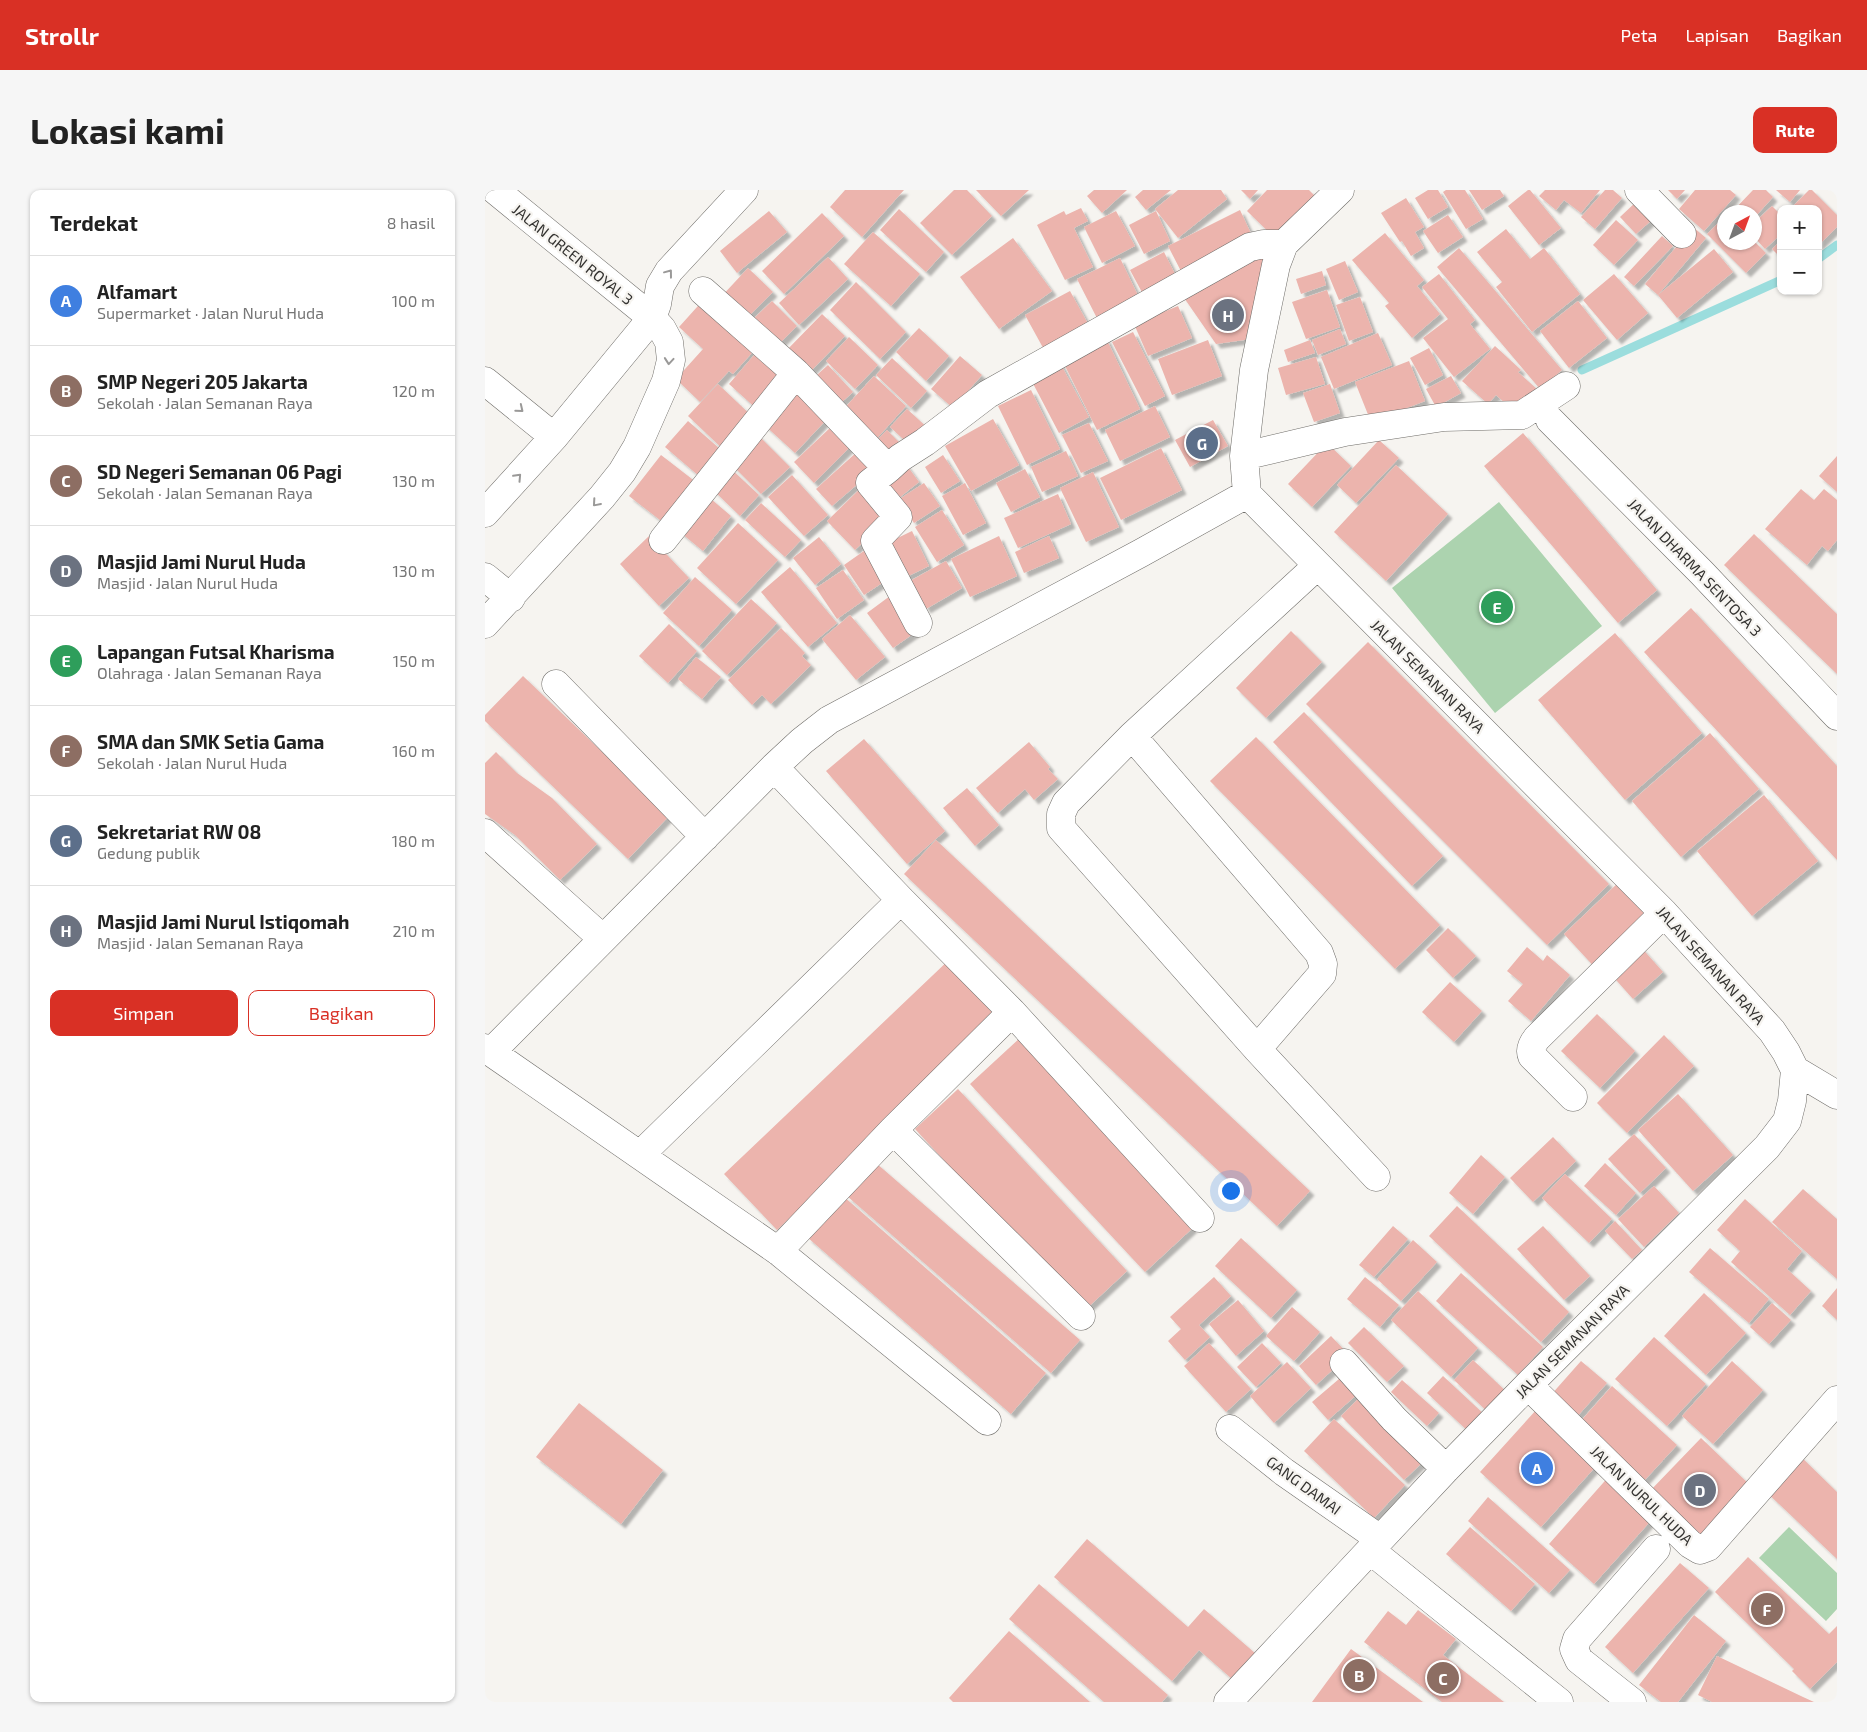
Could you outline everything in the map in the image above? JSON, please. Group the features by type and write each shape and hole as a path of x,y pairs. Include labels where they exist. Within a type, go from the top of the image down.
{"street":[{"name":"JALAN GREEN ROYAL 3","path":"485,624 511,598 602,497 621,472 637,447 666,381 671,360 669,342 662,329 652,318 495,190"},
{"path":"987,1421 778,1251 488,1050 603,939 775,766 802,741 829,720 1247,494 1244,456 1255,370 1276,265 1284,244 1339,190"},
{"path":"1639,190 1682,234"},
{"path":"485,513 554,438 652,318 660,286 669,271 741,191"},
{"path":"918,623 875,541 899,517 870,484 900,458 925,442 988,394 1250,247 1264,244 1284,244"},
{"path":"703,291 796,373 888,469"},
{"path":"663,540 796,373"},
{"path":"485,381 554,438"},
{"path":"1244,456 1345,432 1444,417 1522,415 1566,386"},
{"name":"JALAN DHARMA SENTOSA 3","path":"1550,420 1702,572 1837,716"},
{"name":"JALAN SEMANAN RAYA","path":"1228,1702 1446,1469 1767,1147 1787,1120 1792,1102 1795,1070 1772,1031 1664,913 1247,494"},
{"path":"1317,566 1132,736 1066,803 1061,814 1061,828 1257,1049 1376,1177"},
{"path":"485,577 511,598"},
{"path":"556,684 705,837"},
{"path":"1132,736 1319,952 1323,964 1322,974 1257,1049"},
{"path":"775,766 901,900 1012,1012 1200,1218"},
{"path":"485,833 603,939"},
{"path":"640,1155 901,900"},
{"path":"1573,1097 1532,1056 1531,1048 1533,1043 1664,913"},
{"path":"778,1251 893,1130 1012,1012"},
{"path":"1795,1070 1837,1094"},
{"path":"893,1130 1081,1316"},
{"path":"1344,1363 1394,1419 1446,1469"},
{"name":"JALAN NURUL HUDA","path":"1528,1385 1691,1544 1700,1550 1708,1547 1837,1400"},
{"name":"GANG DAMAI","path":"1230,1429 1375,1545 1559,1702"},
{"path":"1632,1702 1579,1660 1574,1648 1577,1639 1657,1549"}],"green space":[{"path":"1499,502 1602,626 1495,713 1392,588"},
{"path":"1789,1527 1837,1573 1837,1609 1826,1621 1759,1558"}],"building":[{"path":"845,190 904,190 862,237 830,207"},
{"path":"954,190 967,190 992,216 952,255 920,223"},
{"path":"976,190 1029,190 1001,216"},
{"path":"1094,190 1127,190 1102,213 1087,196"},
{"path":"1143,190 1171,190 1146,210 1135,197"},
{"path":"1178,190 1221,190 1227,199 1178,238 1155,209"},
{"path":"1241,190 1258,190 1250,199"},
{"path":"1267,190 1309,190 1319,200 1279,242 1247,211"},
{"path":"1428,190 1438,190 1448,207 1428,219 1415,198"},
{"path":"1446,190 1465,190 1483,219 1466,229 1443,192"},
{"path":"1469,190 1500,190 1504,196 1482,210"},
{"path":"1530,190 1561,228 1539,245 1508,206"},
{"path":"1545,190 1600,190 1581,213 1564,200 1556,210 1539,196"},
{"path":"1605,190 1613,190 1622,198 1595,229 1581,217"},
{"path":"1668,190 1685,190 1677,199"},
{"path":"1695,190 1730,190 1736,195 1727,205 1717,205 1717,216 1704,231 1679,209"},
{"path":"1753,190 1766,190 1773,197 1762,209 1762,205 1739,205"},
{"path":"1776,190 1800,190 1790,202"},
{"path":"1809,190 1812,190 1837,215 1837,227 1822,242 1822,205 1794,205"},
{"path":"1406,198 1424,227 1415,232 1424,248 1411,256 1381,213"},
{"path":"1637,201 1653,219 1636,234 1620,217"},
{"path":"1772,206 1777,211 1777,238 1765,249 1762,246 1762,215"},
{"path":"1081,208 1088,221 1074,228 1093,267 1065,280 1037,225 1064,211 1066,215"},
{"path":"899,209 944,252 926,272 880,230"},
{"path":"1240,210 1254,240 1183,275 1168,246"},
{"path":"769,211 787,232 737,273 720,251"},
{"path":"1116,211 1135,246 1102,263 1084,227"},
{"path":"1156,211 1170,241 1144,254 1129,225"},
{"path":"822,213 844,236 784,294 762,271"},
{"path":"1448,215 1463,237 1438,253 1423,231"},
{"path":"1616,220 1638,240 1614,265 1593,245"},
{"path":"1717,224 1717,244 1707,234"},
{"path":"1693,227 1706,238 1658,295 1645,284"},
{"path":"1506,229 1530,259 1544,248 1580,294 1532,332 1496,287 1502,282 1477,252"},
{"path":"873,232 920,274 891,306 844,264"},
{"path":"1385,233 1424,280 1417,286 1440,314 1412,338 1385,306 1389,303 1352,260"},
{"path":"1662,236 1673,246 1634,286 1624,277"},
{"path":"1013,238 1052,291 999,329 960,277"},
{"path":"1777,244 1777,254 1772,249"},
{"path":"1261,246 1272,267 1258,338 1216,344 1180,292"},
{"path":"1459,248 1562,370 1540,389 1437,267"},
{"path":"1714,249 1733,272 1677,318 1658,295"},
{"path":"1762,249 1766,253 1746,273 1723,250"},
{"path":"1164,252 1177,278 1144,296 1130,270"},
{"path":"828,257 848,279 799,325 779,303"},
{"path":"1120,258 1143,306 1101,326 1077,279"},
{"path":"1345,261 1358,292 1339,300 1326,269"},
{"path":"748,268 773,292 743,322 719,299"},
{"path":"1322,271 1326,285 1301,294 1296,279"},
{"path":"1439,274 1475,320 1470,324 1490,349 1454,377 1423,338 1448,319 1422,287"},
{"path":"1614,274 1648,313 1617,340 1583,300"},
{"path":"856,282 906,332 880,359 830,310"},
{"path":"1327,290 1340,327 1306,339 1292,302"},
{"path":"1070,291 1092,331 1047,355 1025,315"},
{"path":"706,297 759,345 733,374 729,371 700,402 676,379 703,349 679,327"},
{"path":"1360,297 1373,332 1349,341 1336,305"},
{"path":"772,301 797,326 774,349 749,323"},
{"path":"1578,301 1607,338 1569,368 1540,331"},
{"path":"1178,306 1192,338 1148,356 1134,324"},
{"path":"822,314 845,336 806,376 783,354"},
{"path":"919,328 949,356 926,381 896,352"},
{"path":"1340,329 1346,344 1318,355 1312,340"},
{"path":"1133,332 1165,396 1145,406 1112,342"},
{"path":"1378,333 1392,365 1334,389 1321,357"},
{"path":"849,337 878,365 855,389 826,361"},
{"path":"1106,338 1140,409 1097,430 1062,360"},
{"path":"1208,340 1222,376 1172,395 1158,359"},
{"path":"1310,340 1315,353 1288,362 1284,350"},
{"path":"762,346 792,373 759,411 729,384"},
{"path":"1495,346 1521,370 1518,372 1538,390 1515,412 1496,395 1488,404 1462,381"},
{"path":"1429,348 1443,375 1425,385 1410,358"},
{"path":"960,356 982,375 953,408 931,389"},
{"path":"1316,357 1325,384 1286,395 1278,368"},
{"path":"892,358 927,391 911,408 876,375"},
{"path":"1058,359 1089,417 1059,433 1028,374"},
{"path":"1409,361 1425,401 1371,422 1355,382"},
{"path":"828,365 853,392 833,410 808,383"},
{"path":"874,376 906,406 871,445 838,415"},
{"path":"1451,376 1461,393 1436,407 1426,389"},
{"path":"718,384 756,420 726,452 688,416"},
{"path":"1330,384 1340,413 1314,422 1303,393"},
{"path":"792,386 828,418 795,453 760,421"},
{"path":"1031,390 1060,449 1027,465 998,406"},
{"path":"1155,406 1170,437 1120,461 1105,430"},
{"path":"907,409 930,430 914,449 890,427"},
{"path":"993,419 1019,465 971,491 945,446"},
{"path":"1213,420 1228,446 1190,467 1175,440"},
{"path":"688,421 728,456 706,482 665,447"},
{"path":"1089,423 1108,461 1081,473 1062,435"},
{"path":"832,426 851,446 814,483 794,462"},
{"path":"887,430 907,450 891,466 871,446"},
{"path":"1523,433 1657,590 1618,623 1484,466"},
{"path":"757,434 790,467 761,494 729,462"},
{"path":"1379,440 1399,458 1356,503 1337,485"},
{"path":"1327,443 1351,466 1312,507 1288,484"},
{"path":"1161,448 1182,490 1121,520 1100,478"},
{"path":"858,451 874,470 832,506 816,489"},
{"path":"1066,451 1078,476 1042,492 1031,467"},
{"path":"661,455 701,486 669,527 629,496"},
{"path":"943,455 960,481 941,493 925,467"},
{"path":"1837,456 1837,492 1819,476"},
{"path":"905,463 919,482 890,505 875,486"},
{"path":"1396,465 1448,514 1386,581 1334,532"},
{"path":"729,467 759,495 740,516 710,487"},
{"path":"1025,469 1040,497 1011,512 996,483"},
{"path":"1093,472 1119,527 1086,542 1060,488"},
{"path":"792,475 828,515 804,536 768,497"},
{"path":"924,483 940,506 914,523 898,500"},
{"path":"965,483 986,523 963,535 942,496"},
{"path":"865,484 894,513 855,550 827,521"},
{"path":"1801,489 1814,500 1824,489 1837,500 1837,540 1828,551 1822,546 1807,565 1765,529"},
{"path":"704,493 731,516 703,551 675,528"},
{"path":"1058,494 1071,524 1018,548 1004,518"},
{"path":"761,503 801,540 785,557 745,520"},
{"path":"942,510 964,545 937,562 915,527"},
{"path":"738,523 778,560 736,604 697,568"},
{"path":"912,531 929,566 900,580 883,545"},
{"path":"1754,534 1837,614 1837,674 1724,565"},
{"path":"649,536 689,578 659,606 620,564"},
{"path":"999,536 1017,576 970,597 951,559"},
{"path":"1049,536 1059,558 1024,573 1015,552"},
{"path":"819,537 841,564 815,585 793,558"},
{"path":"871,546 891,577 864,595 844,565"},
{"path":"946,561 962,588 926,609 910,581"},
{"path":"790,567 837,623 808,647 761,592"},
{"path":"843,570 864,600 837,619 816,588"},
{"path":"695,577 732,610 699,646 663,613"},
{"path":"894,593 920,629 893,648 867,613"},
{"path":"751,599 777,623 727,675 702,651"},
{"path":"1691,608 1837,766 1837,860 1644,652"},
{"path":"850,615 885,657 856,680 822,639"},
{"path":"669,624 697,651 668,683 639,656"},
{"path":"781,628 805,653 802,656 811,665 771,704 762,695 752,705 728,680"},
{"path":"1291,631 1322,662 1266,718 1236,688"},
{"path":"1615,633 1702,733 1625,800 1538,700"},
{"path":"1368,642 1609,884 1547,945 1306,704"},
{"path":"696,657 721,677 702,699 678,679"},
{"path":"523,676 669,816 628,859 485,721 485,715"},
{"path":"1304,712 1443,856 1412,886 1273,742"},
{"path":"1710,733 1759,789 1681,857 1632,801"},
{"path":"1256,737 1440,925 1395,969 1210,781"},
{"path":"864,739 945,831 907,864 826,771"},
{"path":"1029,742 1050,767 1048,769 1058,779 1034,800 1025,789 998,813 976,788"},
{"path":"496,752 517,773 552,798 597,844 560,880 515,835 485,814 485,763"},
{"path":"967,788 999,825 975,846 943,808"},
{"path":"1764,795 1818,861 1752,916 1697,851"},
{"path":"936,840 1310,1191 1277,1226 904,874"},
{"path":"1619,882 1655,921 1599,972 1564,934"},
{"path":"1448,928 1476,956 1453,978 1426,950"},
{"path":"1639,945 1663,972 1633,999 1609,972"},
{"path":"1527,947 1543,961 1547,955 1570,975 1531,1021 1508,1001 1523,984 1507,971"},
{"path":"953,956 1006,1011 777,1230 724,1174"},
{"path":"1450,982 1482,1011 1454,1042 1422,1012"},
{"path":"1597,1014 1635,1051 1600,1088 1561,1051"},
{"path":"1664,1035 1694,1066 1627,1133 1597,1103"},
{"path":"1022,1036 1197,1224 1145,1272 970,1084"},
{"path":"958,1089 1127,1271 1084,1311 915,1129"},
{"path":"1678,1094 1733,1155 1693,1191 1638,1130"},
{"path":"1634,1134 1666,1168 1640,1193 1608,1159"},
{"path":"1553,1137 1576,1161 1533,1202 1510,1178"},
{"path":"1481,1155 1505,1177 1473,1214 1449,1193"},
{"path":"876,1163 1080,1340 1051,1373 847,1196"},
{"path":"1605,1163 1636,1193 1616,1215 1584,1186"},
{"path":"1565,1174 1612,1219 1589,1243 1542,1198"},
{"path":"1654,1186 1679,1213 1644,1247 1618,1219"},
{"path":"1803,1189 1837,1219 1837,1279 1772,1222"},
{"path":"843,1196 1046,1373 1011,1414 807,1237"},
{"path":"1745,1199 1802,1251 1787,1269 1811,1291 1790,1315 1731,1262 1740,1251 1717,1230"},
{"path":"1457,1206 1569,1312 1541,1342 1429,1236"},
{"path":"1615,1221 1642,1250 1632,1259 1605,1231"},
{"path":"1393,1226 1408,1239 1374,1277 1359,1265"},
{"path":"1543,1226 1590,1276 1564,1300 1517,1249"},
{"path":"1241,1238 1297,1290 1271,1318 1215,1266"},
{"path":"1413,1240 1437,1262 1401,1301 1377,1279"},
{"path":"1710,1248 1769,1299 1749,1323 1689,1272"},
{"path":"1461,1273 1543,1347 1518,1375 1436,1301"},
{"path":"1214,1277 1231,1296 1199,1325 1210,1337 1185,1360 1168,1341 1181,1329 1170,1317"},
{"path":"1365,1277 1399,1305 1380,1327 1347,1299"},
{"path":"1837,1288 1837,1320 1822,1306"},
{"path":"1418,1291 1478,1348 1451,1377 1391,1320"},
{"path":"1704,1293 1746,1333 1706,1375 1664,1336"},
{"path":"1238,1300 1264,1331 1236,1356 1209,1324"},
{"path":"1772,1303 1791,1320 1769,1344 1750,1327"},
{"path":"1292,1307 1320,1332 1294,1361 1266,1336"},
{"path":"1364,1327 1404,1366 1387,1382 1348,1343"},
{"path":"1331,1336 1349,1355 1316,1385 1299,1366"},
{"path":"1654,1337 1706,1384 1667,1426 1615,1379"},
{"path":"1209,1343 1251,1389 1226,1412 1184,1366"},
{"path":"1262,1343 1281,1363 1256,1387 1237,1367"},
{"path":"1473,1360 1511,1396 1492,1416 1454,1380"},
{"path":"1581,1361 1607,1383 1575,1419 1550,1396"},
{"path":"1732,1361 1763,1390 1713,1444 1682,1416"},
{"path":"1287,1362 1311,1388 1274,1423 1250,1396"},
{"path":"1346,1373 1361,1391 1328,1420 1312,1402"},
{"path":"1443,1376 1486,1416 1470,1433 1427,1393"},
{"path":"1402,1380 1439,1413 1427,1426 1391,1392"},
{"path":"1612,1386 1677,1445 1643,1482 1578,1424"},
{"path":"1364,1393 1428,1457 1404,1480 1341,1416"},
{"path":"579,1403 663,1470 621,1524 536,1457"},
{"path":"1537,1409 1598,1464 1541,1527 1480,1472"},
{"path":"1334,1419 1405,1485 1374,1518 1304,1451"},
{"path":"1701,1438 1752,1487 1699,1542 1648,1493"},
{"path":"1792,1448 1837,1492 1837,1559 1758,1484"},
{"path":"1611,1474 1656,1515 1594,1584 1549,1544"},
{"path":"1488,1497 1570,1570 1549,1593 1468,1521"},
{"path":"1470,1527 1535,1584 1511,1611 1446,1554"},
{"path":"1087,1539 1188,1627 1204,1609 1263,1660 1240,1686 1199,1650 1172,1681 1054,1577"},
{"path":"1748,1557 1829,1634 1837,1626 1837,1662 1810,1689 1792,1671 1794,1669 1715,1592"},
{"path":"1680,1563 1709,1588 1633,1673 1605,1647"},
{"path":"1039,1584 1168,1695 1162,1702 1104,1702 1009,1619"},
{"path":"1418,1610 1456,1639 1443,1655 1504,1702 1442,1702 1364,1642 1388,1611 1406,1625"},
{"path":"1694,1615 1726,1641 1678,1702 1661,1702 1639,1685"},
{"path":"1009,1631 1090,1702 953,1702 949,1698"},
{"path":"1351,1649 1423,1702 1312,1702"},
{"path":"1717,1656 1814,1702 1712,1702 1698,1695"}],"waterway":[{"path":"1822,256 1837,245"},
{"path":"1582,370 1777,282"}],"place":[{"name":"Masjid Jami Nurul Istiqomah","path":"1228,315"},
{"name":"Sekretariat RW 08","path":"1202,443"},
{"name":"Lapangan Futsal Kharisma","path":"1497,607"},
{"name":"Alfamart","path":"1537,1468"},
{"name":"Masjid Jami Nurul Huda","path":"1700,1490"},
{"name":"SMA dan SMK Setia Gama","path":"1767,1609"},
{"name":"SMP Negeri 205 Jakarta","path":"1359,1675"},
{"name":"SD Negeri Semanan 06 Pagi","path":"1443,1678"}]}
